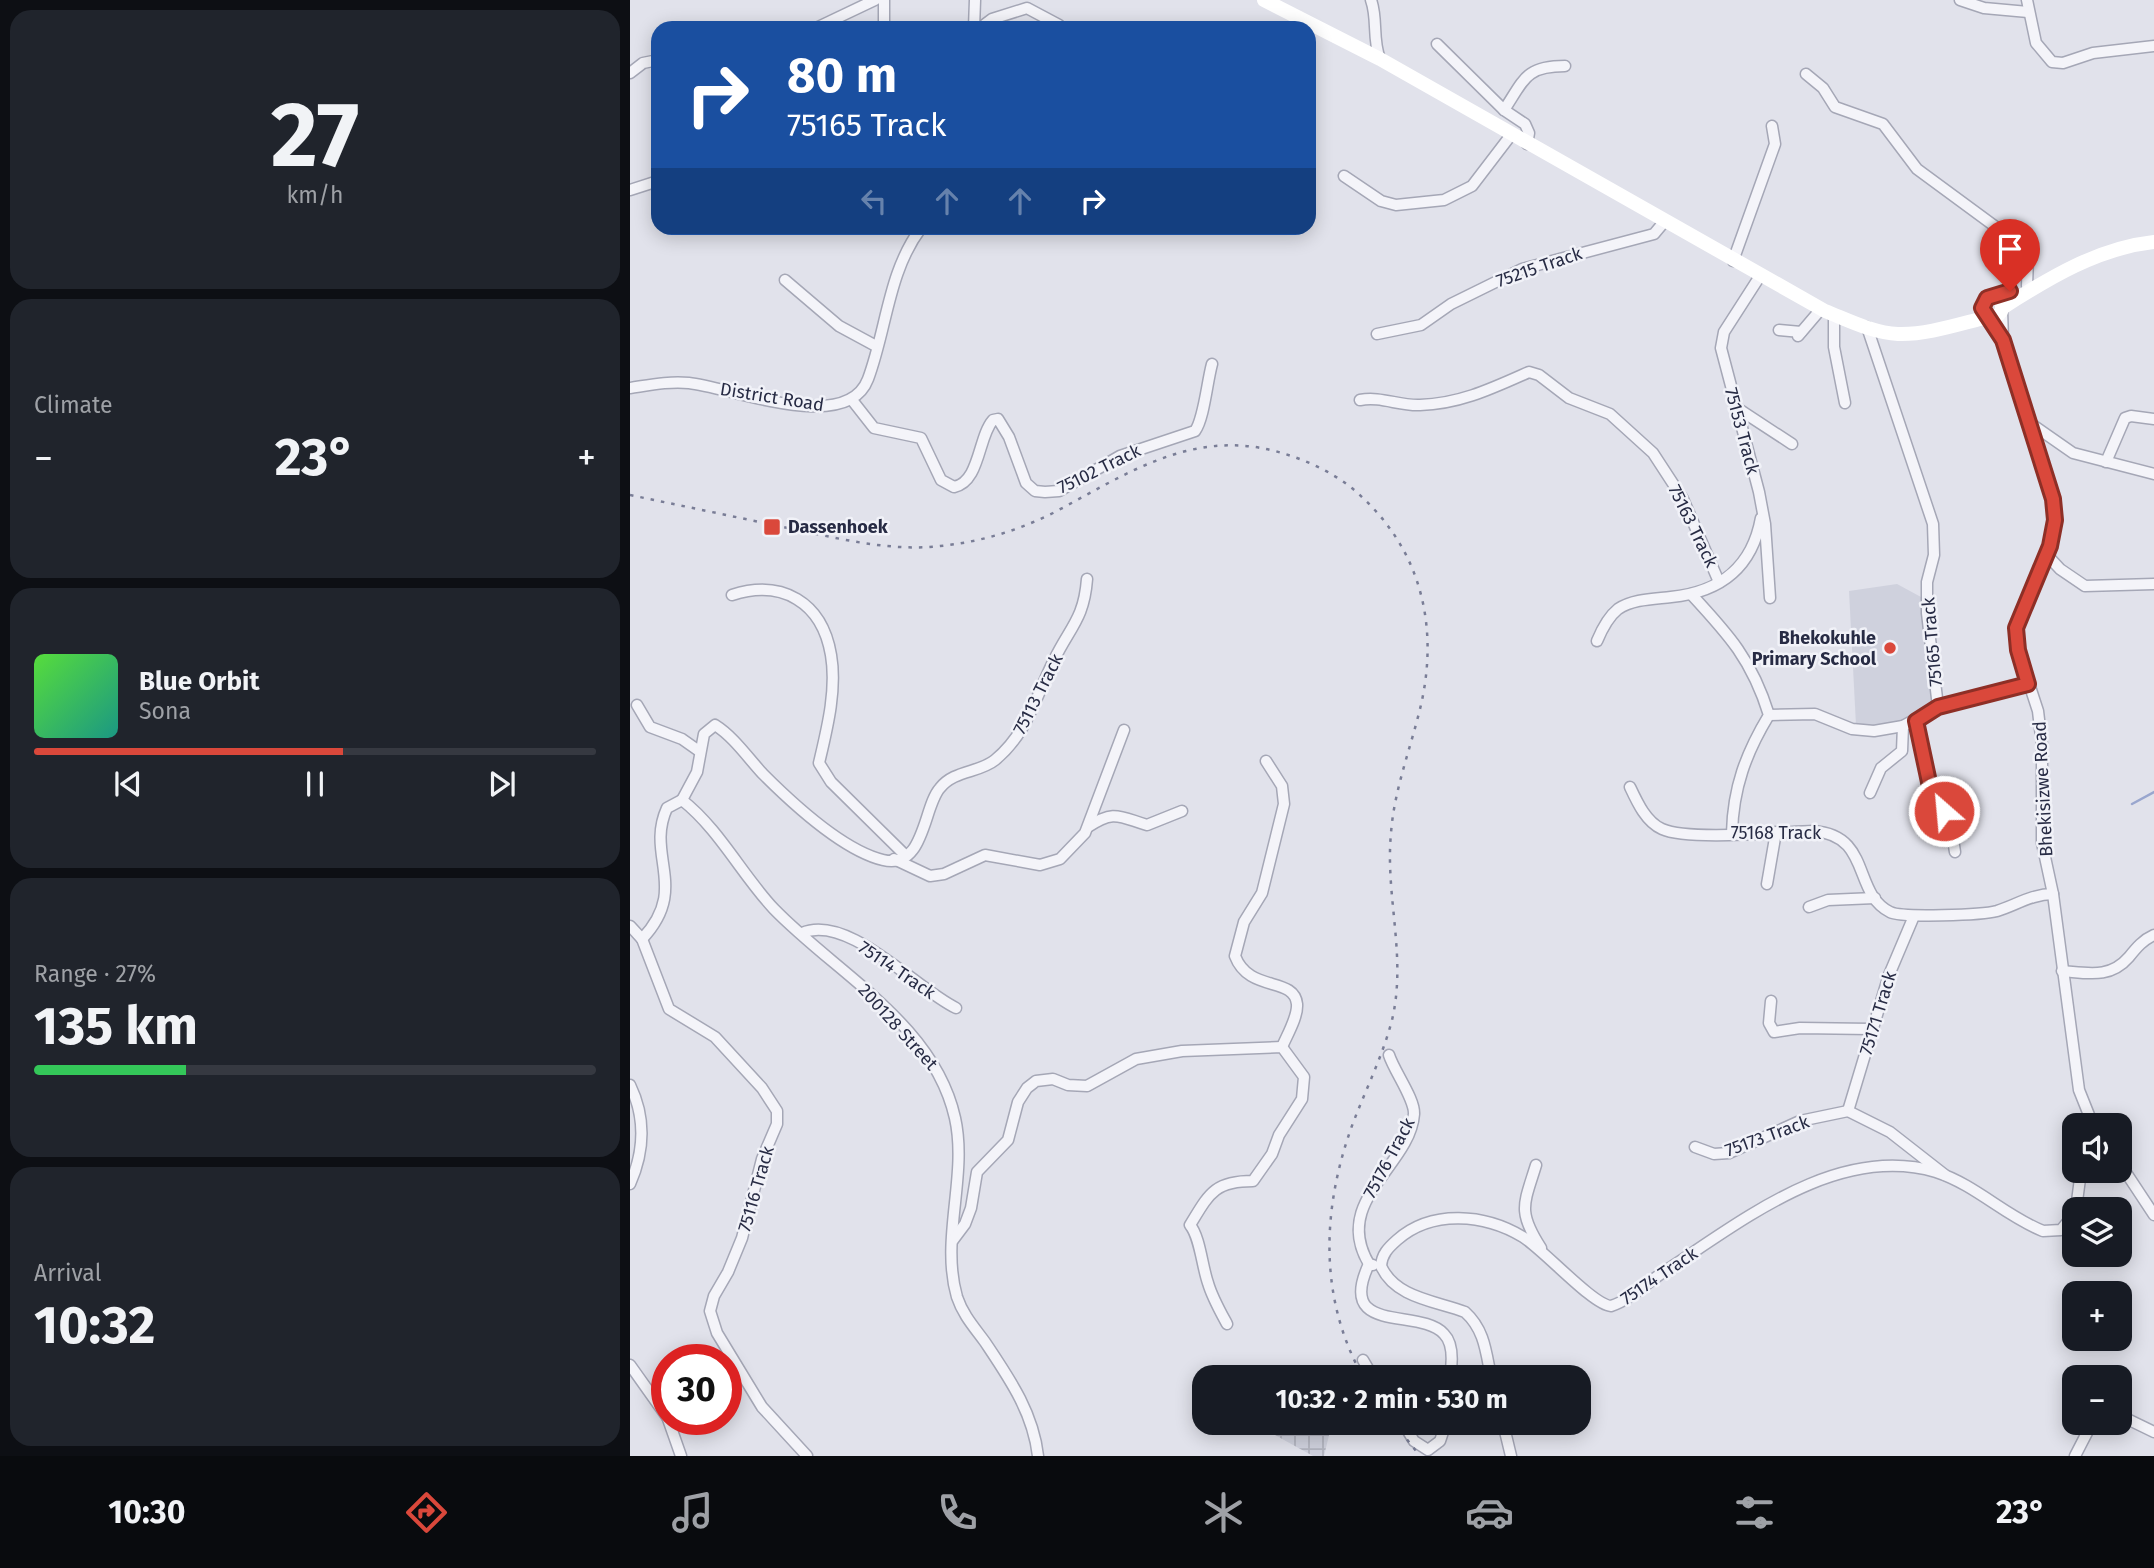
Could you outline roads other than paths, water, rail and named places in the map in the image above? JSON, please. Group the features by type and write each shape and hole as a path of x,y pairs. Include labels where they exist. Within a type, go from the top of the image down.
{"street":[{"path":"831,21 875,0"},
{"path":"884,0 884,21"},
{"path":"974,21 975,0"},
{"path":"1264,0 1305,21"},
{"path":"1371,0 1375,19 1373,34 1380,59"},
{"path":"1960,0 1984,8 2028,12"},
{"path":"2027,0 2036,43 2052,62 2063,63 2093,53 2154,46"},
{"path":"989,21 1027,8 1051,21"},
{"path":"1316,26 1380,59 1760,276 1828,312 1867,327 1896,334 1925,332 1996,313 2046,280"},
{"path":"1437,44 1504,110 1525,124 1529,133 1527,144"},
{"path":"630,73 643,63 651,61"},
{"path":"1504,110 1534,70 1542,66 1565,66"},
{"path":"1806,74 1822,88 1835,107 1883,124 1917,169 2023,247 2028,257 2027,286"},
{"path":"1733,261 1775,144 1772,126"},
{"path":"1344,176 1381,201 1396,205 1444,200 1472,186 1511,135"},
{"path":"630,190 651,183"},
{"name":"75215 Track","path":"1377,334 1421,325 1451,304 1522,269 1654,234 1664,222"},
{"path":"852,400 865,386 904,253 916,235"},
{"path":"1949,325 1988,299 2046,280 2116,250 2154,242"},
{"name":"75153 Track","path":"1760,276 1721,341 1762,510 1770,597"},
{"path":"785,280 839,326 876,346"},
{"path":"1988,299 1982,308 1996,313"},
{"path":"1779,330 1800,334 1828,312"},
{"path":"1828,312 1845,403"},
{"name":"Bhekisizwe Road","path":"1996,313 2053,499 2055,520 2046,554 2016,628 2018,650 2038,711 2042,843 2053,894 2079,1090 2086,1113"},
{"name":"75165 Track","path":"1867,327 1933,524 1934,555 1928,573 1927,613 1938,707 2028,684"},
{"name":"75102 Track","path":"852,400 874,428 921,438 941,480 954,487 963,483 970,474 985,430 993,419 1001,422 1026,483 1035,491 1059,491 1121,456 1195,431 1201,420 1212,364"},
{"name":"75163 Track","path":"1360,400 1373,398 1429,405 1485,393 1529,372 1539,375 1569,398 1603,411 1653,453 1692,516 1719,582 1735,573 1745,560 1756,537 1762,510"},
{"name":"District Road","path":"630,388 686,383 812,407 838,406 852,400"},
{"path":"1737,408 1791,444"},
{"path":"2106,462 2125,418 2131,416 2154,419"},
{"path":"2029,422 2073,453 2154,474"},
{"path":"2046,554 2060,569 2085,586 2154,584"},
{"name":"75113 Track","path":"900,857 919,840 931,801 944,782 986,766 1014,742 1029,718 1055,658 1081,614 1087,579"},
{"path":"1597,640 1616,610 1640,601 1692,594 1719,582"},
{"path":"732,595 778,589 811,608 827,640 831,657 831,705 820,763 831,782 900,857 930,876 944,874 985,855 1050,864 1075,846 1087,827 1124,730"},
{"path":"1692,594 1717,619 1742,654 1759,686 1769,715 1745,760 1736,790 1732,833"},
{"path":"637,705 650,727 682,739 699,751"},
{"path":"1769,715 1815,714 1852,729 1874,731 1903,726 1938,707"},
{"path":"1916,721 1933,801 1950,820 1955,852"},
{"path":"630,926 642,939 654,926 666,898 661,824 667,808 682,800 697,772 704,734 712,725 719,727 772,783 825,828 881,859 900,857"},
{"path":"1870,793 1881,768 1902,751 1903,726"},
{"path":"1266,761 1282,786 1284,804 1262,893 1244,922 1234,956 1243,972 1250,978 1279,985 1294,996 1297,1009 1282,1047"},
{"name":"75168 Track","path":"1630,787 1647,816 1662,829 1693,835 1821,832 1843,840 1851,849 1875,898"},
{"name":"200128 Street","path":"682,800 760,893 831,957 906,1031 930,1059 946,1084 956,1121 952,1240 954,1280 960,1306 1013,1385 1029,1415 1038,1456"},
{"path":"1087,827 1106,815 1121,816 1147,825 1182,811"},
{"path":"1767,884 1776,832"},
{"path":"1809,907 1828,900 1875,898 1891,913 1914,916 1992,912 2040,894 2053,894"},
{"name":"75171 Track","path":"1848,1111 1897,951 1914,916"},
{"name":"75114 Track","path":"802,933 814,929 838,932 894,964 933,995 956,1007"},
{"path":"2062,971 2102,974 2117,970 2143,940 2154,935"},
{"name":"75116 Track","path":"642,939 669,1009 715,1037 762,1088 777,1111 777,1124 762,1159 745,1230 729,1272 713,1296 710,1311 717,1333 762,1407 807,1456"},
{"path":"1771,1001 1769,1023 1774,1032 1800,1028 1871,1029"},
{"path":"952,1240 965,1224 971,1208 977,1172 1008,1140 1018,1102 1036,1081 1053,1079 1068,1085 1087,1086 1136,1059 1182,1051 1282,1047"},
{"path":"1227,1324 1209,1287 1198,1251 1196,1233 1190,1225 1205,1198 1229,1181 1253,1181 1272,1154 1279,1135 1302,1098 1304,1077 1282,1047"},
{"name":"75176 Track","path":"1369,1264 1359,1238 1360,1217 1405,1137 1414,1113 1411,1100 1389,1055"},
{"path":"630,1085 641,1115 643,1139 635,1157 630,1183"},
{"path":"1848,1111 1903,1141 1945,1176"},
{"name":"75173 Track","path":"1695,1147 1714,1154 1729,1153 1800,1121 1848,1111"},
{"path":"1536,1164 1524,1218 1543,1251"},
{"name":"75174 Track","path":"1381,1266 1387,1249 1404,1233 1439,1218 1463,1218 1506,1229 1543,1251 1597,1301 1611,1306 1726,1230 1841,1171 1887,1166 1945,1176 2043,1231 2062,1229"},
{"path":"2132,1182 2154,1215"},
{"path":"1450,1365 1450,1345 1444,1334 1430,1326 1378,1315 1366,1304 1361,1284 1369,1264 1381,1266 1391,1283 1402,1290 1465,1312 1482,1332 1489,1365"},
{"path":"1363,1360 1366,1365"},
{"path":"630,1364 651,1395"},
{"path":"2132,1421 2154,1432"},
{"path":"673,1435 681,1456"},
{"path":"1410,1435 1414,1441 1428,1450 1440,1441 1442,1435"},
{"path":"1506,1435 1511,1456"},
{"path":"2074,1456 2085,1435"}],"waterway":[{"path":"2132,804 2154,792"}],"railway":[{"path":"630,495 864,543 902,547 940,546 984,539 1026,525 1132,471 1186,451 1215,446 1244,446 1275,451 1323,469 1355,490 1384,521 1413,569 1426,623 1428,651 1420,709 1399,786 1391,833 1391,880 1397,950 1396,996 1392,1020 1343,1155 1331,1219 1332,1284 1338,1315 1357,1365"},
{"path":"1403,1435 1420,1456"}],"place":[{"name":"Dassenhoek","path":"772,527"},
{"name":"Bhekokuhle Primary School","path":"1890,648"}]}
